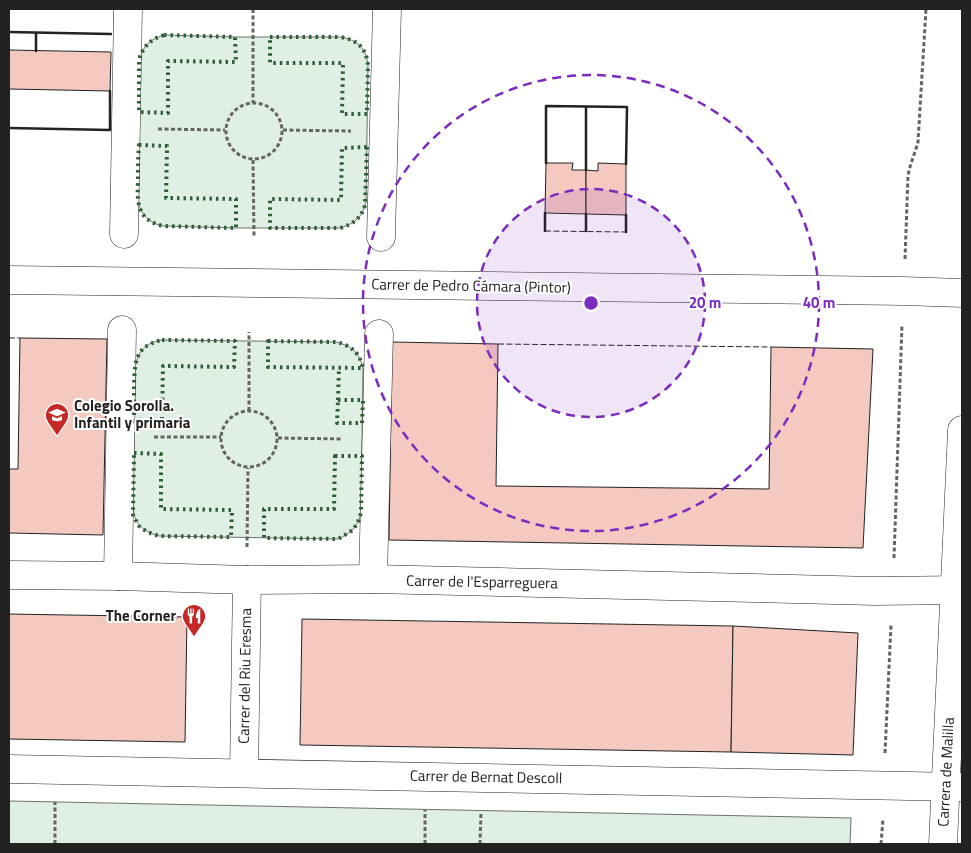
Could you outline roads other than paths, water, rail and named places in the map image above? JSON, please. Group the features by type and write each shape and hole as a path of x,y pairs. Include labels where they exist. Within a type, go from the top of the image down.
{"street":[{"path":"124,234 128,9"},
{"path":"381,237 387,9"},
{"name":"Carrer de Pedro Cámara (Pintor)","path":"9,280 903,291 962,294"},
{"path":"118,576 122,330"},
{"path":"373,579 379,334"},
{"name":"Carrera de Malilla","path":"943,844 954,786 962,430"},
{"name":"Carrer de l'Esparreguera","path":"9,574 247,580 373,579 875,592 959,590"},
{"name":"Carrer del Riu Eresma","path":"244,773 247,580"},
{"name":"Carrer de Bernat Descoll","path":"9,769 954,786"}],"place":[{"name":"Colegio Sorolla. Infantil y primaria","path":"57,436"},
{"name":"The Corner","path":"194,637"}]}
